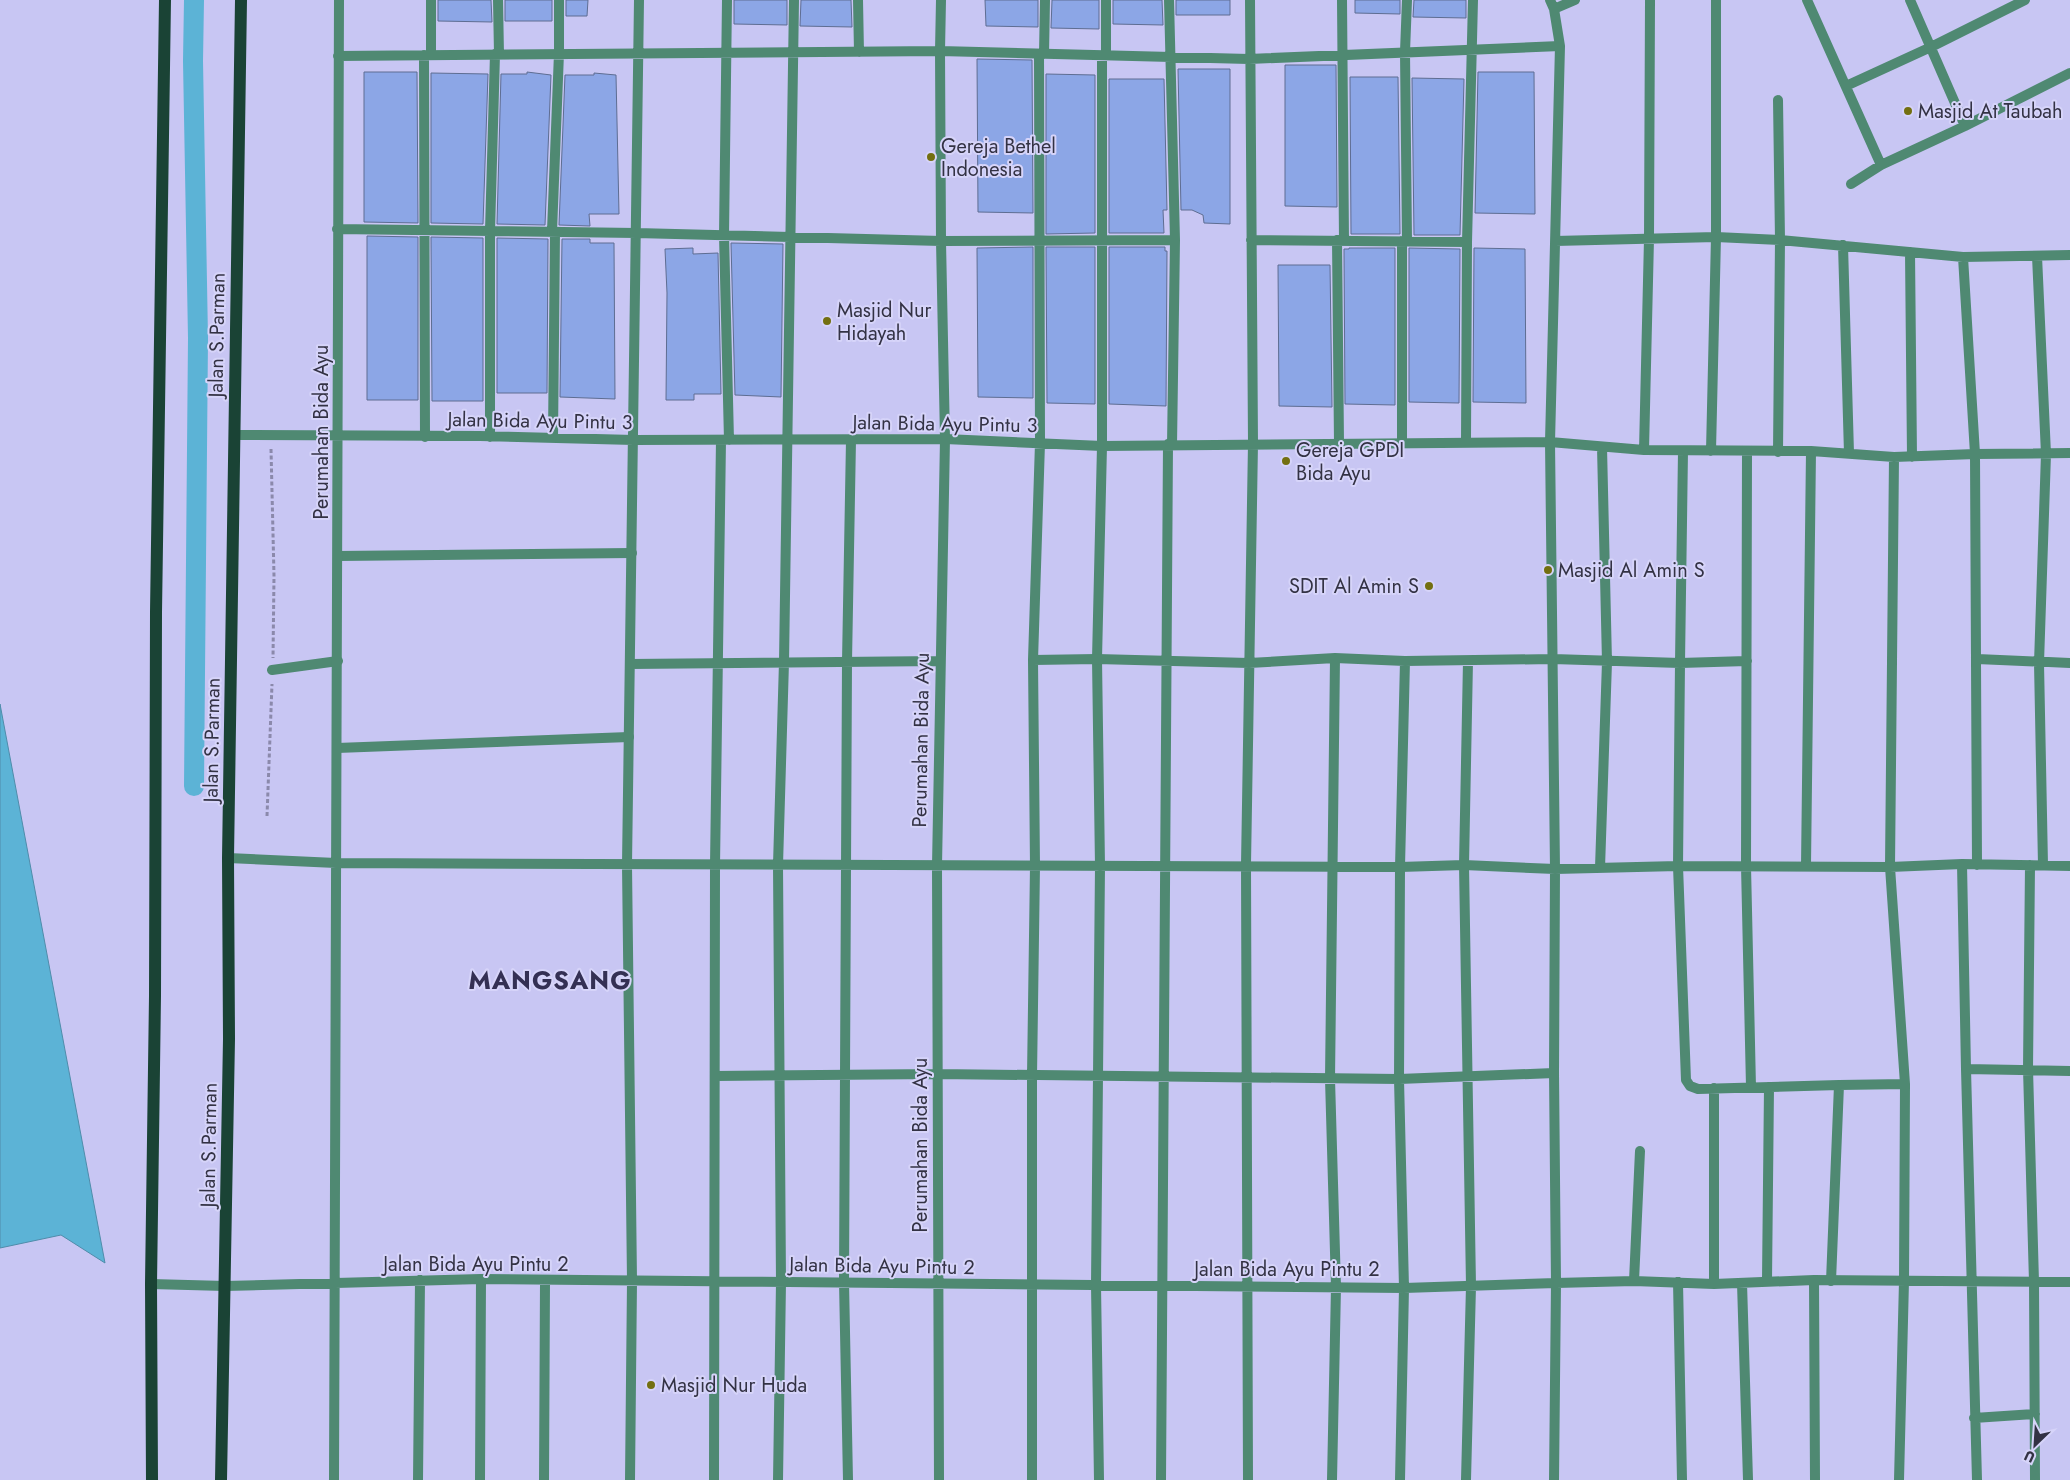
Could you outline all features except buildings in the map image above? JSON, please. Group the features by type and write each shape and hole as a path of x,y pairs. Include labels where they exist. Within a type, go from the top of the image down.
{"main road":[{"path":"152,1480 151,1284 155,986 156,622 165,0"},
{"name":"Jalan S.Parman","path":"221,1480 229,1039 228,858 241,0"}],"street":[{"name":"Perumahan Bida Ayu","path":"334,1480 339,0"},
{"path":"426,436 424,230 431,0"},
{"path":"490,437 490,231 498,0"},
{"path":"553,438 554,232 559,0"},
{"path":"630,1480 632,1281 627,864 639,0"},
{"path":"714,1480 715,865 725,440 726,0"},
{"path":"778,1480 781,1282 778,865 784,662 794,0"},
{"path":"858,0 859,52"},
{"name":"Perumahan Bida Ayu","path":"939,1480 937,866 945,439 941,242 941,0"},
{"path":"1032,1480 1032,1076 1035,866 1033,660 1040,443 1038,241 1045,0"},
{"path":"1099,1480 1096,1285 1100,866 1097,660 1102,446 1104,55 1106,0"},
{"path":"1161,1480 1166,661 1175,240 1169,0"},
{"path":"1248,1480 1246,865 1253,443 1250,0"},
{"path":"1339,443 1342,0"},
{"path":"1402,443 1407,0"},
{"path":"1466,442 1473,0"},
{"path":"1554,1480 1556,1283 1555,869 1550,442 1560,46 1552,4 1575,0"},
{"path":"1644,450 1649,239 1650,0"},
{"path":"1711,451 1716,238 1716,0"},
{"path":"1807,0 1881,164"},
{"path":"1910,0 1965,126"},
{"path":"1846,86 1931,48 2025,0"},
{"path":"338,56 638,52 940,51 1249,59 1473,48 1560,46"},
{"path":"1852,184 1881,164 1965,126 2070,73"},
{"path":"1778,100 1780,240 1778,452"},
{"path":"337,229 636,233 941,242 1175,240"},
{"path":"1555,241 1716,238 1780,240 1963,257 2070,255"},
{"path":"1251,240 1468,242"},
{"path":"1843,245 1849,453"},
{"path":"1910,252 1912,457"},
{"path":"2037,256 2046,454 2038,663 2044,865"},
{"path":"1963,257 1974,454 1977,659 1976,866"},
{"name":"Jalan Bida Ayu Pintu 3","path":"234,435 634,440 945,439 1102,446 1253,443 1550,442 1644,450 1811,451 1894,457 2070,453"},
{"path":"848,1480 844,1282 847,662 851,440"},
{"path":"1600,868 1607,662 1602,447"},
{"path":"1683,451 1678,866 1686,1080 1690,1086 1698,1089 1905,1084"},
{"path":"1806,866 1811,451"},
{"path":"1746,452 1746,866 1751,1087"},
{"path":"1894,457 1890,867 1905,1084 1904,1281 1899,1480"},
{"path":"338,556 632,553"},
{"path":"1033,660 1249,663 1335,658 1405,661 1553,660 1680,664 1747,661"},
{"path":"1332,1480 1336,1287 1330,1079 1335,658"},
{"path":"1977,659 2070,663"},
{"path":"272,670 338,661"},
{"path":"630,664 940,661"},
{"path":"1400,1480 1404,1288 1399,1079 1400,867 1405,661"},
{"path":"1466,1480 1471,1286 1464,865 1468,661"},
{"path":"337,748 629,737"},
{"path":"228,858 336,863 846,866 1246,865 1400,867 1464,865 1555,869 1678,866 1890,867 1962,864 1976,866 2070,866"},
{"path":"1962,864 1977,1480"},
{"path":"2030,865 2028,1069 2034,1282 2035,1480"},
{"path":"1966,1070 2028,1069 2070,1071"},
{"path":"716,1076 937,1074 1247,1079 1399,1079 1554,1073"},
{"path":"1831,1281 1839,1085"},
{"path":"1767,1280 1769,1087"},
{"path":"1714,1088 1714,1284"},
{"path":"1634,1281 1640,1151"},
{"name":"Jalan Bida Ayu Pintu 2","path":"151,1284 225,1286 481,1279 1404,1288 1634,1281 1714,1284 1767,1280 2070,1282"},
{"path":"480,1480 481,1279"},
{"path":"418,1480 420,1280"},
{"path":"1814,1280 1815,1480"},
{"path":"544,1480 545,1281"},
{"path":"1678,1282 1682,1480"},
{"path":"1742,1283 1748,1480"},
{"path":"1974,1418 2035,1414"}],"path":[{"path":"267,816 274,576 271,436"}],"water":[{"path":"0,704 105,1263 61,1235 0,1248"}],"waterway":[{"path":"194,0 193,61 198,338 194,786"}],"place":[{"name":"Masjid At Taubah","path":"1908,111"},
{"name":"Gereja Bethel Indonesia","path":"931,157"},
{"name":"Masjid Nur Hidayah","path":"827,321"},
{"name":"Gereja GPDI Bida Ayu","path":"1286,461"},
{"name":"Masjid Al Amin S","path":"1548,570"},
{"name":"SDIT Al Amin S","path":"1429,586"},
{"name":"Masjid Nur Huda","path":"651,1385"}],"district":[{"name":"MANGSANG","path":"550,980"}]}
